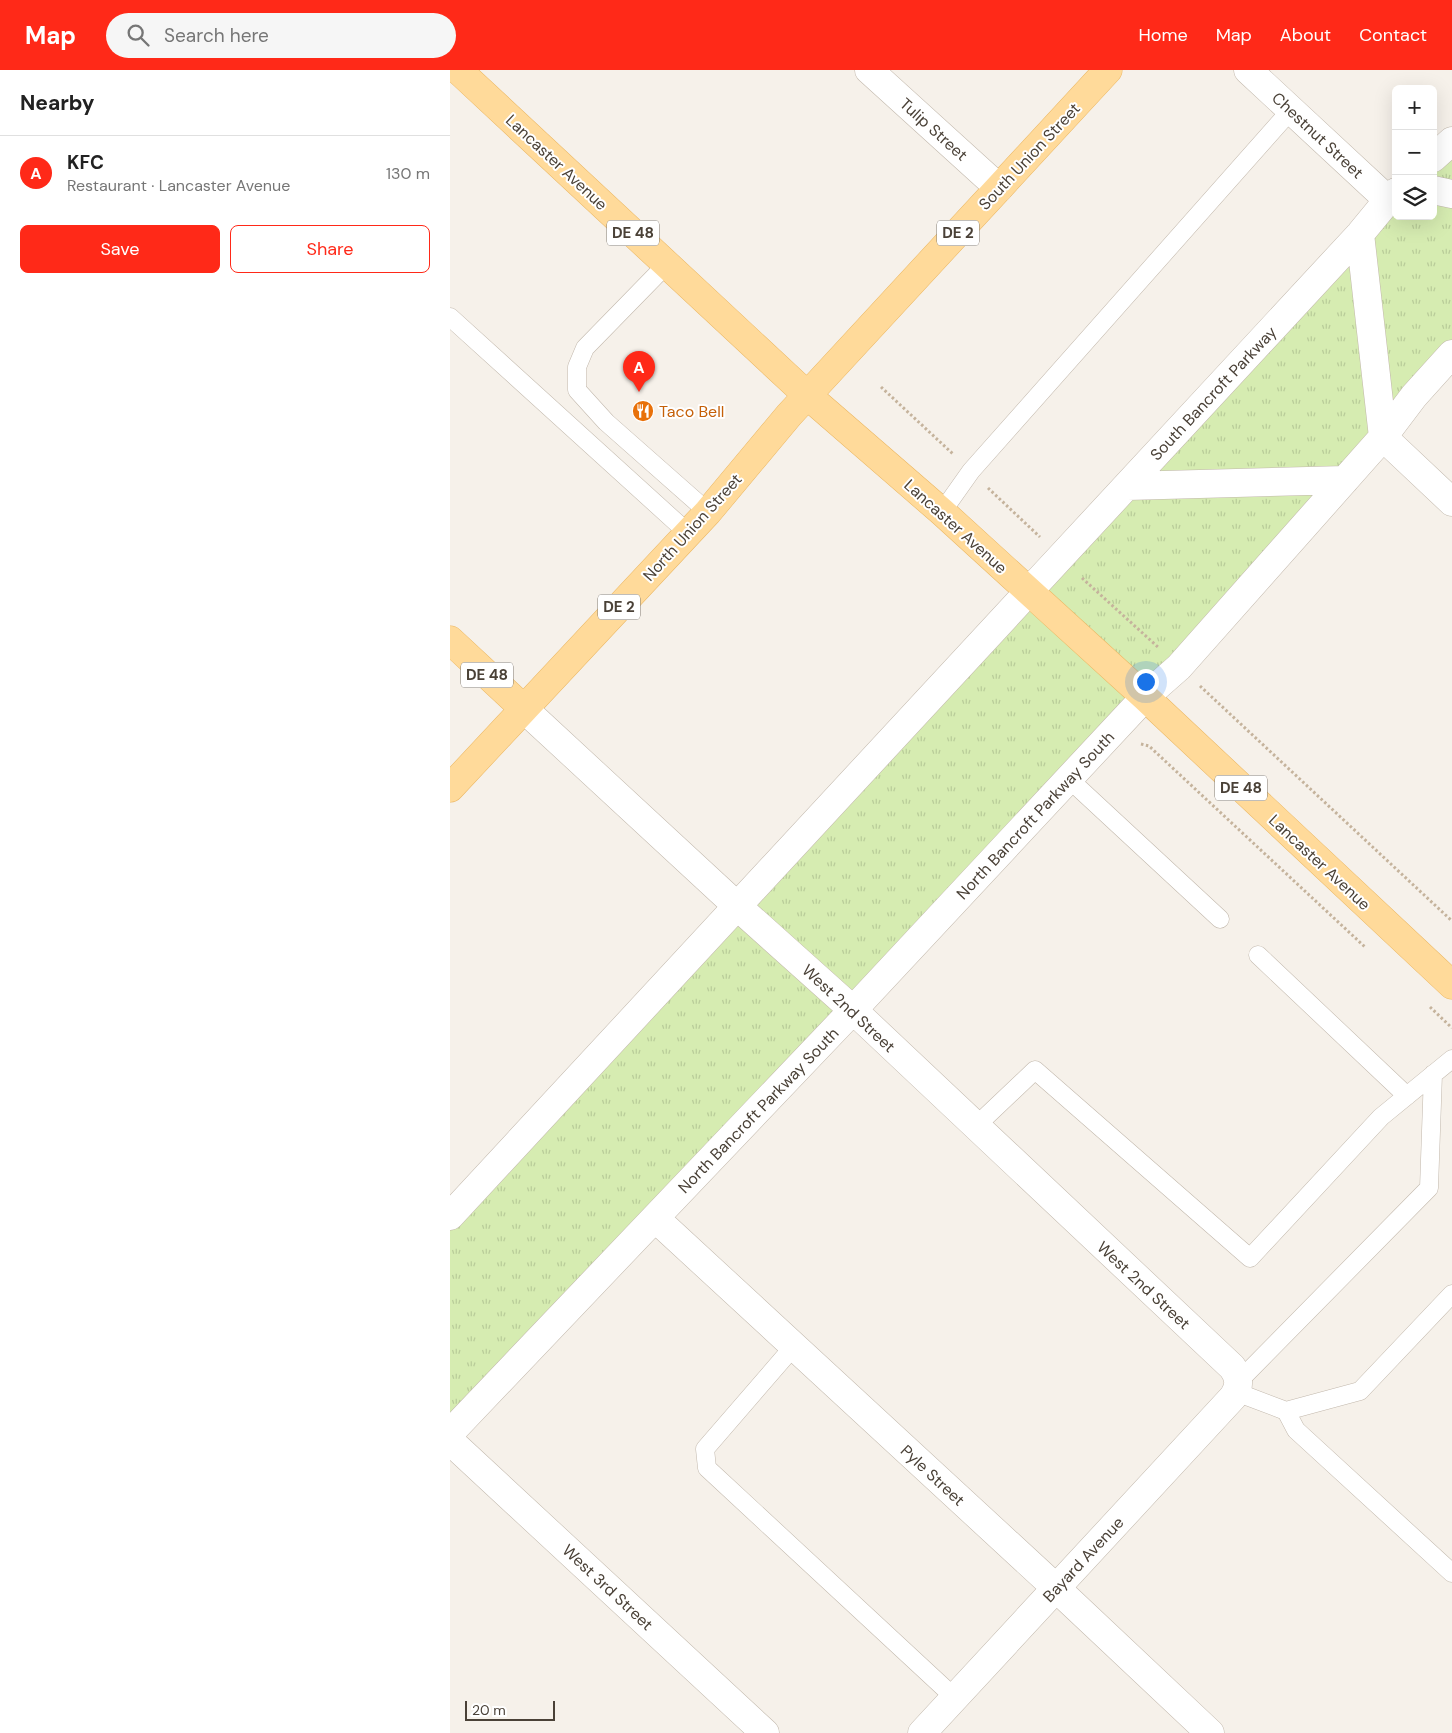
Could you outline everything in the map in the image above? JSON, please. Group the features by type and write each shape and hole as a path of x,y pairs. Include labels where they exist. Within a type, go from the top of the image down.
{"main road":[{"name":"Lancaster Avenue","path":"458,70 808,395 942,512 1145,698 1452,985"},
{"name":"South Union Street","path":"808,395 1108,70"},
{"name":"North Union Street","path":"450,788 708,512 808,395"},
{"name":"West 2nd Street","path":"450,640 524,709"}],"street":[{"name":"Tulip Street","path":"869,70 999,188"},
{"name":"Chestnut Street","path":"1248,70 1291,110 1392,196"},
{"path":"1437,154 1452,141"},
{"path":"1437,191 1452,194"},
{"name":"South Bancroft Parkway","path":"1029,592 1360,234 1392,196"},
{"path":"1360,234 1383,437 1452,502"},
{"path":"1145,698 1179,667 1383,437 1414,396 1452,354"},
{"path":"1127,486 1345,480"},
{"path":"450,1216 1029,592"},
{"name":"North Bancroft Parkway South","path":"450,1433 853,1010 1145,698"},
{"name":"West 2nd Street","path":"524,709 737,906 853,1010 1232,1368 1237,1375 1237,1387"},
{"name":"Pyle Street","path":"655,1218 1056,1588 1210,1733"},
{"name":"Bayard Avenue","path":"922,1733 1233,1398 1237,1387"},
{"name":"West 3rd Street","path":"450,1441 765,1733"}],"lane":[{"path":"942,512 971,471 1291,110"},
{"path":"667,264 585,348 577,367 576,390 606,422 708,512"},
{"path":"450,317 688,533"},
{"path":"1069,779 1220,919"},
{"path":"1258,955 1407,1096"},
{"path":"976,1126 1035,1070 1250,1258 1381,1117 1452,1059"},
{"path":"1433,1074 1429,1188 1237,1387 1286,1411 1296,1430 1452,1573"},
{"path":"1286,1411 1360,1391 1452,1294"},
{"path":"794,1346 705,1448 708,1468 955,1698"}],"path":[{"path":"1140,744 1149,746 1370,951"},
{"path":"1425,1002 1452,1028"}],"green space":[{"path":"1452,141 1452,354 450,1433 450,1216 1392,196 1392,220 1437,220 1437,154"}],"place":[{"name":"KFC","path":"639,392"},
{"name":"Taco Bell","path":"643,411"}]}
